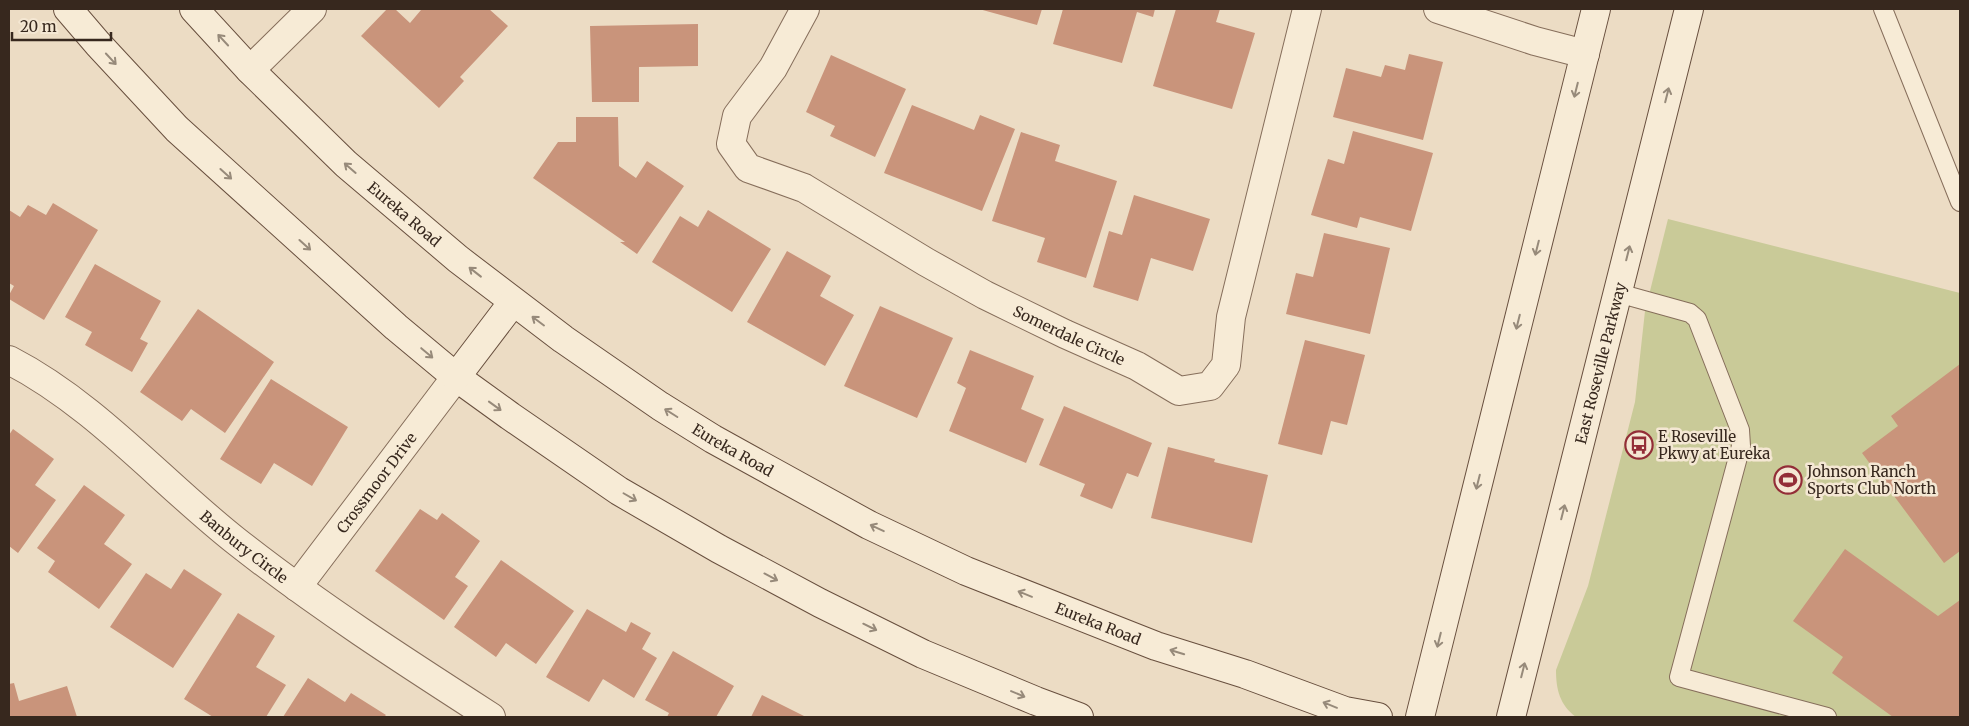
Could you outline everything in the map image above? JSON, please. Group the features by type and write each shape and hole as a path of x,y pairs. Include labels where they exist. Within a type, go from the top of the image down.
{"main road":[{"path":"68,9 177,129 396,327 456,377 619,491 719,549 820,603 923,654 1036,702 1079,717"},
{"name":"Eureka Road","path":"194,9 250,70 346,164 458,259 563,339 667,411 713,439 869,525 966,571 1156,646 1245,674 1344,711 1378,717"},
{"path":"250,70 312,9"},
{"name":"Somerdale Circle","path":"805,9 773,68 738,116 731,144 748,168 804,188 926,262 985,295 1137,366 1180,391 1210,386 1226,365 1231,317 1307,9"},
{"path":"1438,9 1585,54"},
{"path":"1420,717 1596,9"},
{"name":"East Roseville Parkway","path":"1511,717 1689,9"},
{"name":"Crossmoor Drive","path":"297,587 513,302"},
{"name":"Banbury Circle","path":"9,360 65,393 235,540 297,587 362,633 491,717"}],"lane":[{"path":"1883,9 1960,202"},
{"path":"1618,294 1690,313 1697,319 1740,430 1741,446 1678,677 1827,717"}],"green space":[{"name":"Johnson Ranch Sports Club North","path":"1668,219 1960,293 1960,717 1576,717 1563,702 1558,690 1556,670 1588,586 1635,402 1645,311"}],"building":[{"path":"387,9 395,9 410,23 420,9 489,9 508,26 460,77 464,81 439,108 361,36"},
{"path":"979,9 1042,9 1037,25"},
{"path":"1063,9 1155,9 1153,17 1137,12 1122,63 1053,44"},
{"path":"1176,9 1220,9 1216,22 1255,33 1232,109 1153,86"},
{"path":"698,24 698,66 639,67 639,102 592,102 590,26"},
{"path":"1409,54 1443,62 1423,140 1333,117 1346,68 1381,77 1385,65 1405,70"},
{"path":"831,55 906,89 875,157 830,136 835,126 806,112"},
{"path":"912,105 974,130 980,115 1015,129 982,211 884,173"},
{"path":"576,117 618,117 619,166 636,178 647,161 684,186 637,254 620,242 625,242 533,178 558,142 576,142"},
{"path":"1353,131 1433,153 1411,231 1360,217 1357,228 1311,215 1328,159 1344,164"},
{"path":"1021,132 1060,145 1055,161 1117,181 1086,278 1037,262 1045,238 992,221"},
{"path":"1134,195 1210,219 1193,271 1151,258 1138,301 1093,287 1109,231 1122,235"},
{"path":"53,203 98,230 44,320 9,299 14,286 9,283 9,210 20,217 28,205 46,215"},
{"path":"708,210 771,249 732,312 652,262 680,216 698,227"},
{"path":"1324,233 1390,248 1370,334 1286,314 1296,273 1313,277"},
{"path":"787,251 831,276 820,296 854,315 825,366 747,322"},
{"path":"95,264 161,301 140,339 148,343 132,372 85,345 92,332 65,317"},
{"path":"880,306 953,338 917,418 844,386"},
{"path":"198,309 274,362 225,433 191,409 182,421 140,392"},
{"path":"1305,340 1365,355 1347,425 1331,421 1322,455 1278,444"},
{"path":"970,350 1034,376 1021,409 1044,419 1026,463 949,431 966,388 957,383"},
{"path":"1960,364 1960,551 1944,563 1862,453 1898,426 1891,416"},
{"path":"271,379 348,427 312,486 274,463 261,484 220,459"},
{"path":"1064,406 1152,443 1138,477 1127,473 1112,509 1080,496 1085,484 1039,465"},
{"path":"13,429 54,459 35,485 56,500 18,553 9,546 9,435"},
{"path":"1168,447 1215,459 1214,462 1268,475 1252,543 1151,518"},
{"path":"84,485 125,515 104,544 132,564 99,609 48,572 55,561 37,548"},
{"path":"420,509 437,520 442,513 480,541 455,577 468,586 444,620 375,571"},
{"path":"1845,549 1938,616 1960,600 1960,717 1893,717 1832,673 1843,657 1793,621"},
{"path":"501,560 574,611 536,664 506,643 496,657 454,627"},
{"path":"184,569 222,594 173,668 110,627 146,573 171,589"},
{"path":"587,609 626,632 631,622 651,633 642,649 657,658 634,698 603,679 589,702 546,677"},
{"path":"238,613 275,636 256,667 286,685 266,717 213,717 184,699"},
{"path":"673,651 734,686 716,717 667,717 669,713 645,700"},
{"path":"308,678 345,702 351,693 386,715 384,717 283,717"},
{"path":"14,683 19,701 67,686 77,717 9,717 9,684"},
{"path":"762,695 806,717 751,717"}],"place":[{"name":"E Roseville Pkwy at Eureka","path":"1639,445"},
{"name":"Johnson Ranch Sports Club North","path":"1788,480"}]}
